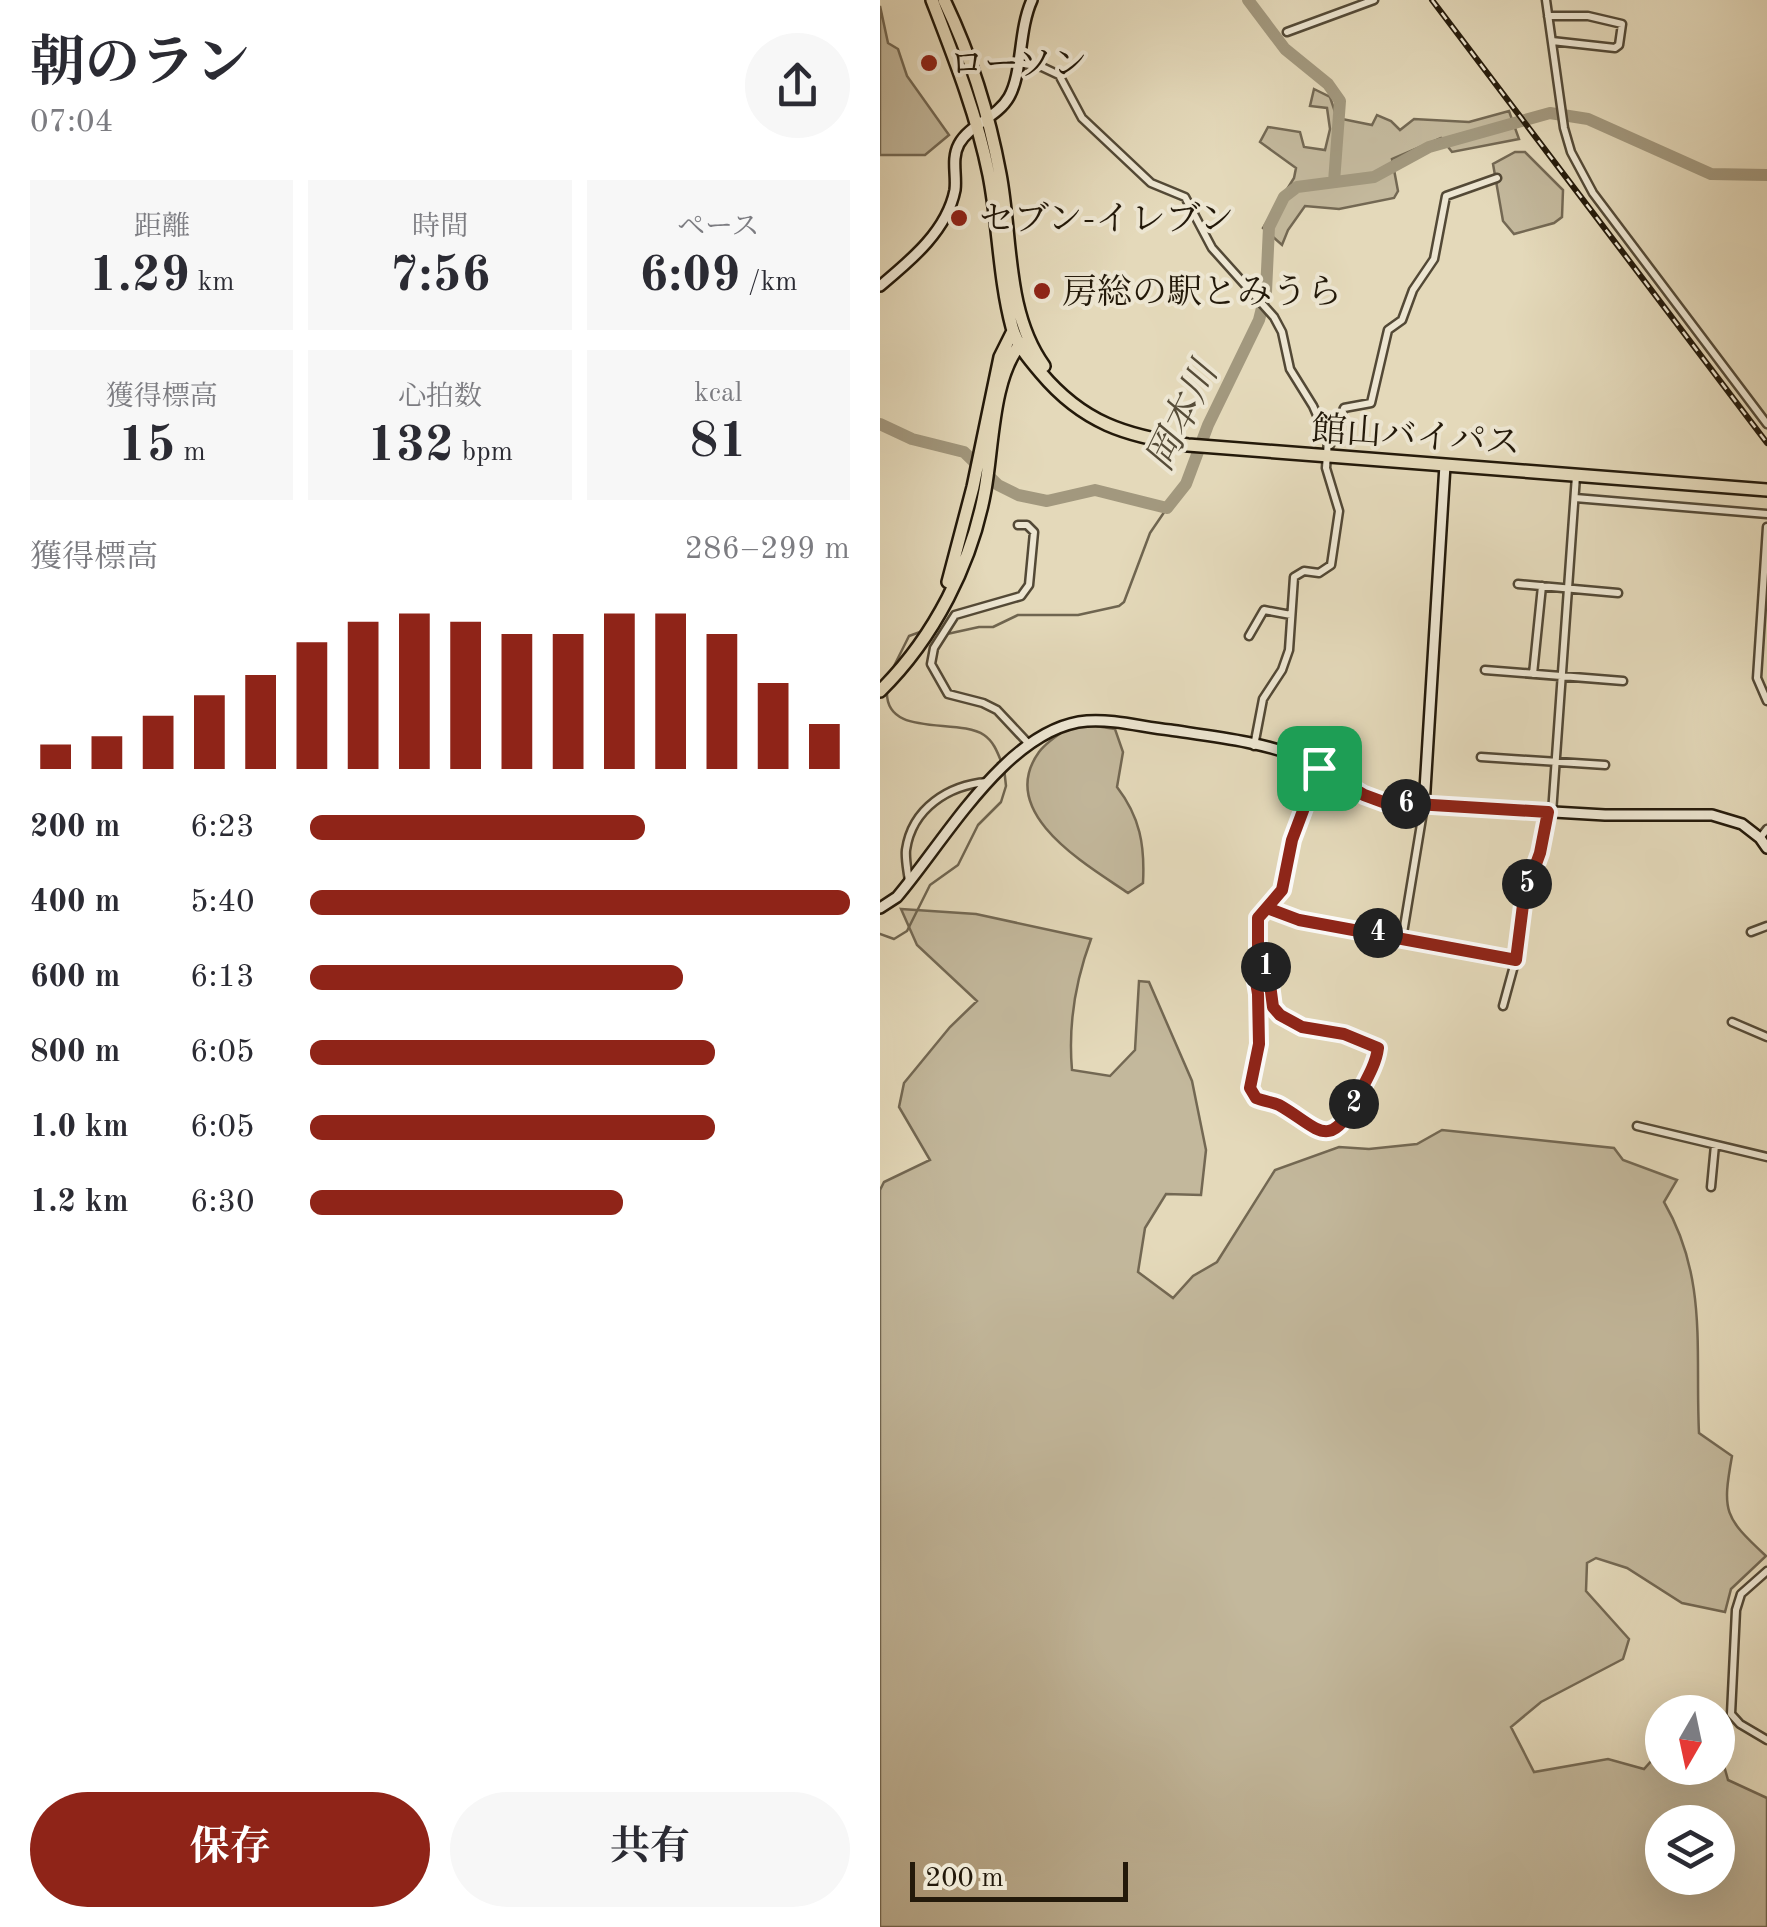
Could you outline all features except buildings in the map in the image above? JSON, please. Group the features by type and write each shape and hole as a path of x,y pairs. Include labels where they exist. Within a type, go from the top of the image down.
{"highway":[{"name":"館山バイパス","path":"932,0 981,123"},
{"name":"館山バイパス","path":"944,0 967,56 990,178 1004,288 1020,337 1070,402 1100,422 1125,434 1188,446 1329,451 1767,490"},
{"path":"880,691 916,650 940,610 979,489 1000,357 1020,337"}],"street":[{"path":"880,286 934,234 954,190 956,147 1010,94 1020,35 1032,0"},
{"path":"1287,32 1374,0"},
{"path":"1546,0 1564,128 1571,152 1593,193 1767,424"},
{"path":"1548,16 1588,16 1622,24 1615,48 1552,41"},
{"path":"1016,63 1042,67 1059,75 1082,118 1150,183 1185,197 1212,248 1256,295 1282,332 1290,370 1313,406 1329,451"},
{"path":"1254,746 1264,700 1286,662 1294,577 1304,571 1320,573 1331,566 1339,511 1326,468 1344,408 1371,403 1388,330 1402,320 1413,290 1436,253 1446,196 1497,178"},
{"path":"1403,933 1424,806 1446,464"},
{"path":"1503,1006 1516,960 1524,897 1550,812 1576,475"},
{"path":"1575,498 1767,514"},
{"path":"1018,525 1027,525 1034,532 1028,585 1021,596 955,615 930,657 940,685 954,698 997,710 1028,743"},
{"path":"1767,527 1763,648 1758,678 1767,701"},
{"path":"1518,584 1618,594"},
{"path":"1533,674 1542,586"},
{"path":"1249,636 1264,610 1291,615"},
{"path":"1484,670 1623,681"},
{"path":"880,908 897,898 988,782 1017,752 1067,725 1107,721 1302,758 1383,802 1550,812 1712,815 1764,833 1767,848"},
{"path":"1481,757 1605,765"},
{"path":"1258,956 1268,969 1273,1007 1280,1015 1302,1027 1344,1034 1378,1048 1352,1107 1337,1130 1329,1132 1304,1124 1277,1104 1252,1094 1250,1080 1259,1044 1254,970 1258,918 1282,890 1292,840 1319,768"},
{"path":"909,884 906,851 920,818 936,798 954,788 988,782"},
{"path":"1267,908 1299,920 1516,960"},
{"path":"1751,932 1767,926"},
{"path":"1732,1022 1767,1036"},
{"path":"1637,1126 1767,1157"},
{"path":"1710,1187 1716,1145"},
{"path":"1767,1570 1741,1594 1736,1610 1731,1714 1767,1740"}],"shaded area":[{"path":"880,6 888,43 898,49 907,76 949,135 925,155 880,155"},
{"path":"1314,89 1330,97 1337,118 1372,125 1377,115 1400,130 1414,119 1469,122 1509,111 1519,139 1452,152 1441,138 1392,159 1398,191 1394,198 1339,209 1305,206 1282,245 1263,228 1294,178 1296,168 1260,142 1268,127 1300,132 1304,147 1325,150 1330,129 1327,108 1310,106"},
{"path":"1515,152 1525,152 1563,190 1562,217 1514,234 1503,221 1493,164"},
{"path":"1076,723 1115,729 1123,752 1117,787 1136,821 1143,856 1143,883 1128,893 1052,835 1037,816 1029,796 1029,774 1039,752"},
{"path":"901,909 976,914 1091,939 1074,1003 1072,1070 1110,1076 1135,1050 1139,981 1149,982 1192,1081 1206,1150 1201,1195 1166,1194 1145,1228 1138,1272 1173,1298 1193,1276 1217,1262 1275,1170 1339,1147 1369,1149 1417,1144 1442,1130 1614,1148 1623,1160 1677,1180 1664,1202 1678,1230 1693,1287 1699,1433 1732,1456 1727,1490 1730,1512 1742,1532 1766,1556 1731,1589 1725,1612 1682,1603 1627,1568 1596,1558 1587,1563 1586,1591 1629,1639 1623,1659 1541,1702 1511,1727 1534,1772 1608,1759 1645,1768 1645,1785 1735,1783 1767,1798 1767,1927 880,1927 880,1190 884,1182 930,1160 899,1107 904,1083 977,1001 917,945"}],"waterway":[{"path":"1248,0 1285,49 1328,84 1340,101 1334,182"},
{"name":"岡本川","path":"880,424 912,439 964,452 998,485 1018,495 1047,501 1095,490 1167,508 1186,484 1208,425 1259,320 1266,292 1269,227 1284,197 1297,187 1374,177 1429,147 1550,113 1588,119 1711,174 1767,175"},
{"path":"947,634 993,627 1018,615 1078,615 1119,606 1124,602 1150,533 1167,508"},
{"path":"893,668 909,636 920,632"},
{"path":"887,690 889,705 897,715 984,735 1001,761"},
{"path":"880,934 894,939 907,931 930,885 958,865 978,825 1001,802 1006,786 1004,768"}],"railway":[{"path":"1432,0 1767,443"}],"place":[{"name":"ローソン","path":"929,63"},
{"name":"セブン-イレブン","path":"959,218"},
{"name":"房総の駅とみうら","path":"1042,291"}],"route":[{"path":"1319,768 1292,840 1282,890 1258,918 1258,956 1268,969 1273,1007 1280,1015 1302,1027 1344,1034 1378,1048 1352,1107 1337,1130 1329,1132 1304,1124 1277,1104 1256,1098 1250,1088 1259,1044 1254,970 1258,918 1267,908 1299,920 1516,960 1524,897 1540,853 1548,812 1383,802 1319,768"}]}
